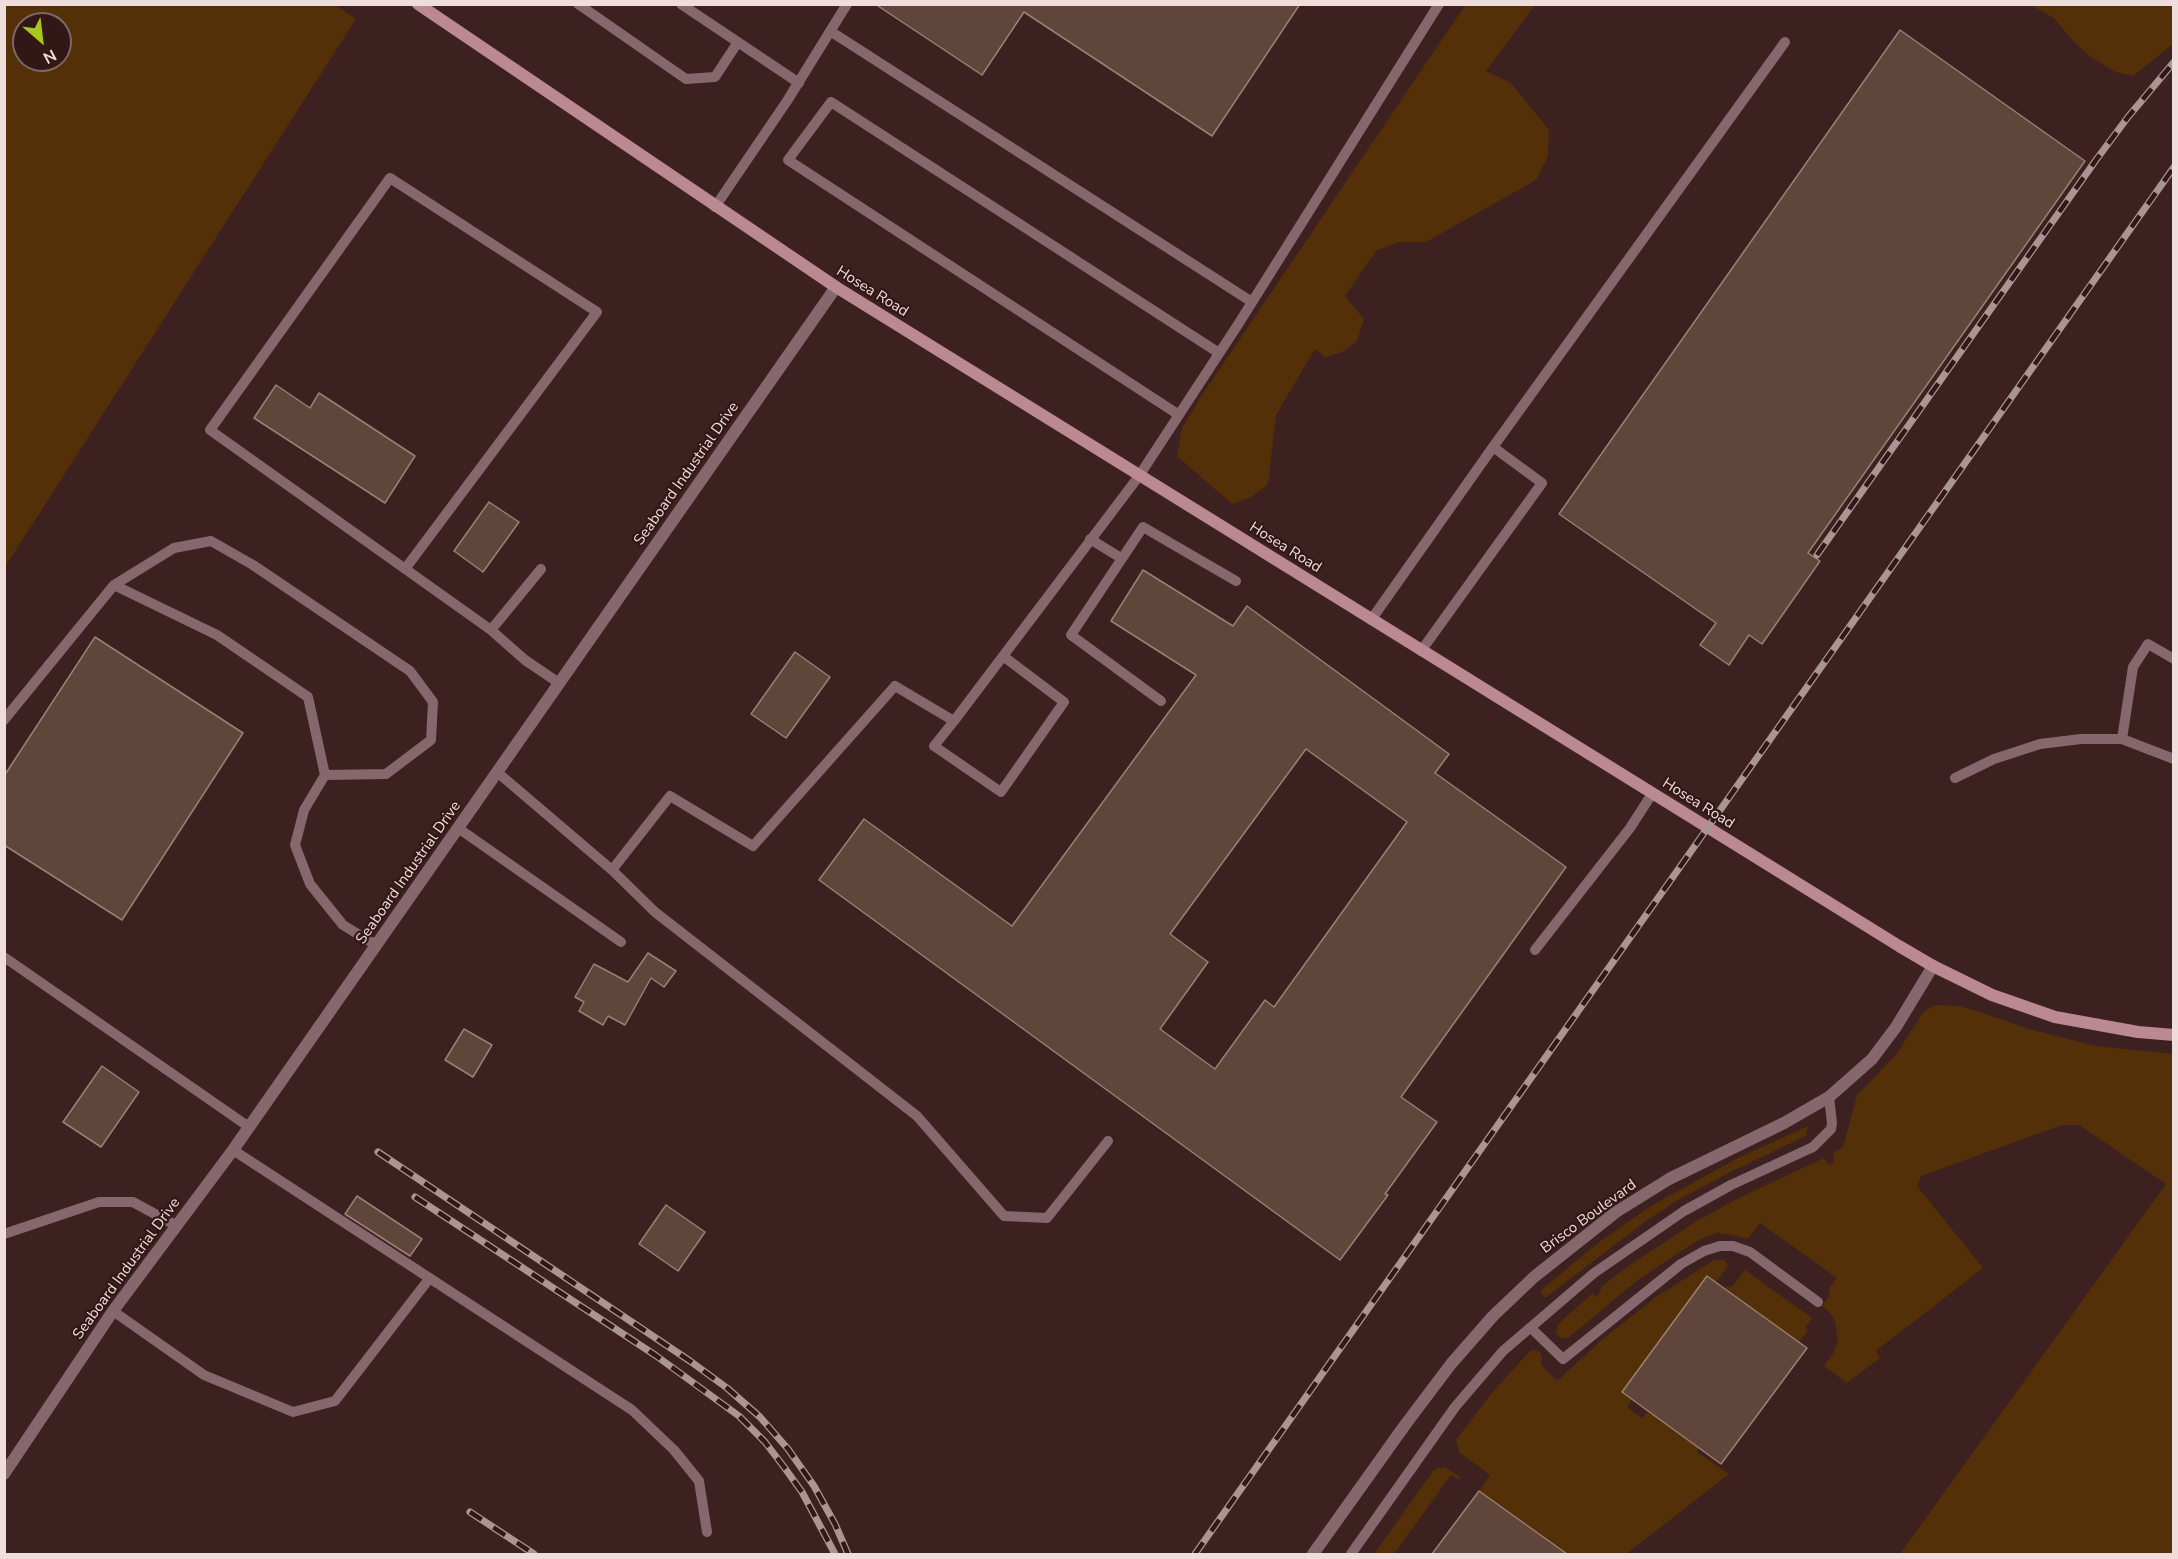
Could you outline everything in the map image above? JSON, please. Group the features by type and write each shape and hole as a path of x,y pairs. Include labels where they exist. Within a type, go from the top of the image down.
{"street":[{"name":"Hosea Road","path":"418,4 836,287 1933,966 1992,995 2055,1017 2138,1032 2174,1035"},
{"name":"Seaboard Industrial Drive","path":"4,1474 113,1311 233,1150 836,287"},
{"name":"Brisco Boulevard","path":"1313,1554 1451,1364 1493,1316 1534,1277 1616,1212 1669,1179 1784,1123 1828,1097 1872,1059 1896,1027 1933,966"}],"lane":[{"path":"578,4 686,79 715,77 738,42"},
{"path":"681,4 799,83"},
{"path":"715,207 799,83 847,4"},
{"path":"1003,656 1064,702 1001,792 934,746 1139,476 1252,302 1439,4"},
{"path":"830,31 1252,302"},
{"path":"1371,620 1785,42"},
{"path":"1179,415 788,160 831,102 1219,353"},
{"path":"405,569 597,312 390,178 210,430 490,630 525,660 560,683"},
{"path":"1421,651 1542,483 1493,447"},
{"path":"1161,701 1071,635 1143,527 1236,581"},
{"path":"1090,539 1121,558"},
{"path":"4,720 114,585 174,548 211,541 253,565 410,670 433,702 431,740 386,774 325,775"},
{"path":"490,630 541,569"},
{"path":"114,585 217,635 308,697 325,775 304,810 295,845 310,884 323,901 343,925 376,945"},
{"path":"2122,739 2133,667 2148,644 2174,659"},
{"path":"612,870 670,796 753,846 895,686 954,721"},
{"path":"1955,778 1994,759 2040,744 2081,740 2122,739 2174,759"},
{"path":"497,772 612,870 655,912 917,1116 1004,1216 1047,1218 1108,1141"},
{"path":"1535,950 1630,828 1652,794"},
{"path":"458,828 621,942"},
{"path":"4,957 249,1127"},
{"path":"1351,1554 1455,1407 1503,1351 1594,1274 1684,1212 1731,1185 1813,1147 1831,1129 1828,1097"},
{"path":"233,1150 632,1410 674,1450 699,1481 706,1532"},
{"path":"4,1234 99,1202 134,1202 177,1226"},
{"path":"1532,1328 1563,1359 1681,1264 1704,1251 1720,1246 1733,1246 1750,1252 1818,1302"},
{"path":"113,1311 204,1375 293,1412 335,1401 429,1279"}],"shaded area":[{"path":"5,4 333,4 356,19 5,567"},
{"path":"1466,4 1535,5 1486,71 1511,83 1549,130 1548,156 1536,180 1426,242 1399,242 1376,251 1345,296 1364,319 1357,341 1342,352 1325,357 1315,349 1276,415 1268,484 1253,496 1232,504 1177,456 1182,428"},
{"path":"2031,5 2173,5 2173,44 2133,76 2115,72 2091,57 2073,41 2054,18"},
{"path":"1932,1006 1974,1010 2029,1029 2095,1046 2173,1054 2173,1554 1900,1554 2166,1184 2079,1125 2062,1125 1921,1176 1917,1186 1983,1268 1876,1351 1880,1358 1847,1383 1824,1366 1834,1352 1838,1340 1835,1322 1831,1314 1822,1306 1830,1295 1828,1291 1830,1287 1837,1278 1760,1223 1748,1239 1719,1232 1698,1240 1638,1280 1569,1337 1562,1339 1556,1333 1558,1324 1593,1293 1595,1297 1602,1286 1631,1264 1700,1219 1824,1158 1828,1165 1833,1163 1834,1152 1843,1147 1857,1095 1896,1055 1922,1014"},
{"path":"1808,1126 1806,1136 1676,1201 1545,1298 1540,1291 1598,1243 1651,1206 1736,1159"},
{"path":"1714,1260 1724,1260 1728,1266 1716,1282 1707,1276 1622,1392 1632,1399 1627,1407 1642,1418 1648,1411 1699,1448 1697,1452 1729,1474 1626,1554 1567,1554 1479,1491 1490,1475 1459,1452 1456,1440 1491,1394 1530,1351 1540,1352 1541,1365 1557,1381 1604,1338 1656,1297"},
{"path":"1745,1270 1812,1318 1805,1328 1808,1330 1799,1342 1725,1288 1726,1286 1732,1287"},
{"path":"1445,1467 1460,1477 1460,1480 1451,1475 1394,1554 1374,1554 1433,1471"}],"building":[{"path":"875,4 1300,4 1212,136 1024,12 982,75"},
{"path":"1900,30 2085,161 1808,553 1820,561 1762,644 1749,635 1729,665 1700,645 1716,623 1559,514"},
{"path":"276,385 310,408 319,393 415,456 385,503 254,418"},
{"path":"489,502 519,522 483,572 454,551"},
{"path":"1143,570 1233,626 1247,606 1449,754 1435,773 1566,867 1401,1097 1437,1122 1385,1194 1388,1195 1340,1260 819,880 864,819 1012,926 1196,675 1111,621","holes":["1306,749 1407,822 1274,1007 1265,1000 1215,1069 1160,1029 1208,962 1170,934"]},
{"path":"95,637 243,733 122,920 4,845 4,776"},
{"path":"795,652 830,677 786,738 751,714"},
{"path":"648,953 676,971 664,987 651,978 625,1025 608,1016 603,1025 579,1011 584,1002 575,997 594,964 628,982"},
{"path":"464,1029 492,1045 473,1077 445,1060"},
{"path":"102,1066 139,1092 101,1147 63,1122"},
{"path":"357,1196 422,1239 410,1256 345,1214"},
{"path":"666,1205 705,1232 678,1271 639,1244"},
{"path":"1707,1276 1807,1348 1721,1464 1622,1392"},
{"path":"1479,1491 1567,1554 1432,1554"}],"railway":[{"path":"1817,555 2096,160 2174,62"},
{"path":"1195,1554 2174,167"},
{"path":"378,1152 727,1388 760,1417 788,1449 814,1486 848,1554"},
{"path":"415,1197 655,1355 739,1416 765,1442 802,1492 835,1554"},
{"path":"470,1512 534,1554"}]}
